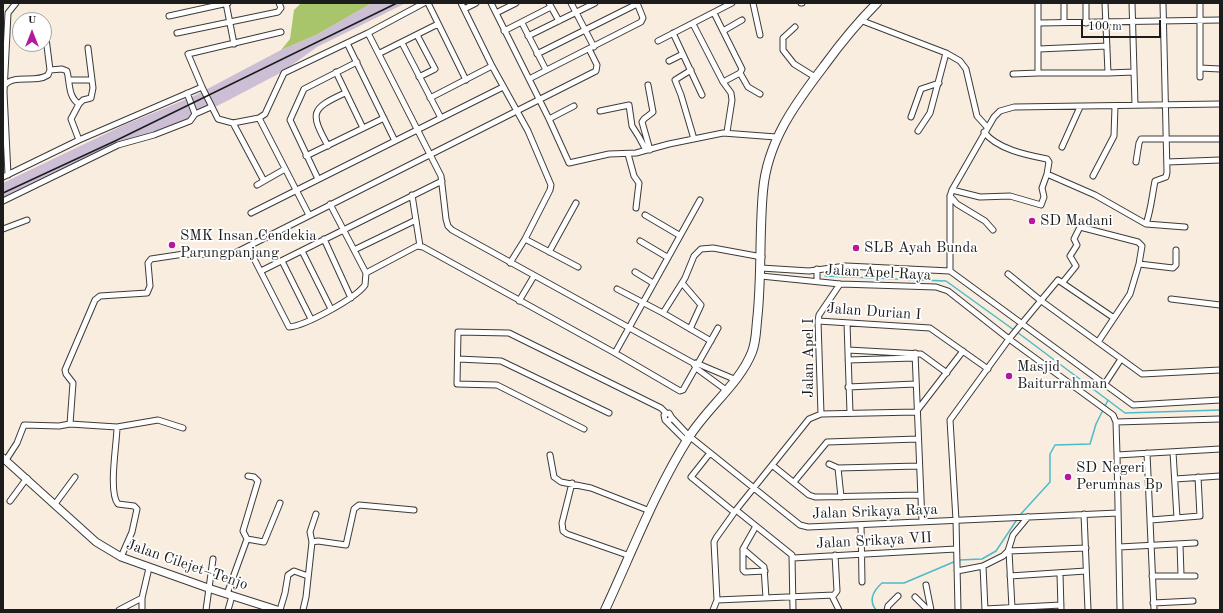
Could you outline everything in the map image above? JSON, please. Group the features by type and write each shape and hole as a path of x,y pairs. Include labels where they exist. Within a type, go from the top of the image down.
{"main road":[{"path":"605,610 650,511 688,439 696,426 734,379 751,354 754,346 762,257 763,192 766,170 776,138 795,105 815,77 860,20 876,3"},
{"name":"Jalan Cilejet–Tenjo","path":"5,459 96,542 121,557 149,568 277,610"}],"street":[{"path":"16,3 8,13 3,92 5,176 79,140 201,88"},
{"path":"169,16 226,3 234,44"},
{"path":"177,33 278,12 281,8 279,3"},
{"path":"281,32 188,54 209,108 218,119 233,123 259,118 265,114 284,73 368,33 424,3"},
{"path":"428,3 466,80"},
{"path":"461,3 492,66 516,110 551,185 550,190 525,239 510,263"},
{"path":"464,9 476,3"},
{"path":"491,3 549,119 569,163 609,154 628,154 728,132 776,138"},
{"path":"496,13 516,3"},
{"path":"70,424 73,383 66,374 65,370 98,297 102,295 147,293 150,286 148,263 152,259 184,254 226,256 248,247 516,110 596,72 597,65 591,48 577,12 571,3"},
{"path":"528,36 595,3"},
{"path":"529,79 642,21 643,18 637,3 537,54"},
{"path":"658,41 732,3"},
{"path":"753,3 760,34"},
{"path":"1038,3 1038,73"},
{"path":"1064,3 1064,22"},
{"path":"1086,3 1086,22"},
{"path":"1106,3 1108,73"},
{"path":"1132,3 1135,105"},
{"path":"1146,224 1151,210 1150,201 1155,181 1166,177 1167,139 1163,3"},
{"path":"1200,3 1200,77"},
{"path":"504,31 522,23 550,5 559,21"},
{"path":"714,13 742,69 740,72 748,87 760,94"},
{"path":"723,31 742,20"},
{"path":"860,20 956,57 963,64 969,79 975,111 979,120 987,127"},
{"path":"1039,23 1220,20"},
{"path":"522,23 546,70"},
{"path":"380,53 438,24"},
{"path":"693,24 732,97 728,132"},
{"path":"795,27 783,38 783,50 794,64 815,77"},
{"path":"368,33 380,53 442,181 448,226 457,234 628,328 696,364 734,379"},
{"path":"673,33 702,95"},
{"path":"417,35 435,69 419,77"},
{"path":"402,42 441,118"},
{"path":"347,43 395,141"},
{"path":"1039,49 1107,46"},
{"path":"79,140 71,119 79,104 83,100 92,98 88,48"},
{"path":"4,86 13,80 42,78 48,75 50,70 48,52"},
{"path":"918,131 930,113 946,53"},
{"path":"669,61 682,54"},
{"path":"318,180 290,120 302,90 356,62"},
{"path":"430,98 492,66"},
{"path":"1200,68 1220,69"},
{"path":"50,70 65,69 69,80 72,97 79,104"},
{"path":"691,70 674,80 681,95 694,139"},
{"path":"336,72 363,128"},
{"path":"723,82 740,72"},
{"path":"1013,74 1134,72"},
{"path":"69,80 91,80"},
{"path":"911,117 921,89 939,83"},
{"path":"648,85 653,112 642,122 648,150"},
{"path":"251,213 503,87"},
{"path":"187,93 195,114"},
{"path":"328,146 316,124 315,118 324,103 345,93"},
{"path":"950,271 950,196 952,190 987,127 996,114 1004,109 1014,107 1220,104"},
{"path":"600,111 629,105 632,126 648,150"},
{"path":"549,119 574,106"},
{"path":"1093,176 1114,136 1115,106"},
{"path":"1062,147 1080,107"},
{"path":"3,202 118,145 158,134 190,121 195,114 209,108"},
{"path":"259,118 309,215"},
{"path":"306,156 384,118"},
{"path":"233,123 264,181"},
{"path":"952,190 980,198 1010,196 1041,205 1044,197 1042,188 1049,162 1047,159 1013,150 991,140 984,132"},
{"path":"1136,162 1140,140 1220,140"},
{"path":"628,154 634,176 639,183 636,208"},
{"path":"1167,162 1220,160"},
{"path":"257,185 285,169"},
{"path":"1047,174 1095,195 1146,224 1185,227"},
{"path":"261,271 442,181"},
{"path":"412,195 420,246"},
{"path":"950,196 957,204 985,221 993,230"},
{"path":"615,353 679,235 700,200"},
{"path":"549,252 576,203"},
{"path":"248,247 287,326 292,327 311,319 352,298 365,285 366,273 330,204"},
{"path":"645,214 679,235"},
{"path":"3,229 27,220"},
{"path":"354,250 416,220"},
{"path":"1063,282 1077,265 1070,256 1077,245 1074,239 1080,227 1138,242 1142,246 1139,264 1130,294 1098,342"},
{"path":"525,239 578,267"},
{"path":"324,240 352,298"},
{"path":"640,241 667,258"},
{"path":"366,273 420,246"},
{"path":"420,246 615,353 680,391 683,390 696,364 718,328"},
{"path":"663,312 682,283 697,251 706,247 762,257"},
{"path":"302,250 331,309"},
{"path":"1139,264 1173,268 1176,265 1176,250"},
{"path":"282,261 311,319"},
{"path":"761,272 817,270 846,266 950,271 1020,325 1133,405 1220,400"},
{"path":"817,270 817,281"},
{"path":"635,272 653,283"},
{"name":"Jalan Apel Raya","path":"761,272 840,284 942,289 948,291 1008,339 1101,406 1112,415 1116,422"},
{"path":"1008,274 1040,300 1144,374 1220,370"},
{"path":"519,301 534,276"},
{"path":"958,610 956,520 950,420 988,369 1008,339 1056,281 1058,280 1063,282 1114,318"},
{"path":"682,283 701,305 690,329"},
{"name":"Jalan Apel I","path":"821,414 818,321 820,315 840,284"},
{"path":"617,289 642,303 663,312 711,340"},
{"path":"1171,298 1220,305"},
{"name":"Jalan Durian I","path":"818,321 930,328 988,369"},
{"path":"847,323 850,413"},
{"name":"Jalan Srikaya Raya","path":"458,359 458,332 509,333 661,408 666,413 664,418 670,420 688,439 710,453 804,526 861,525 1026,517"},
{"path":"848,350 914,356"},
{"path":"916,412 963,351"},
{"path":"848,360 924,355 947,372"},
{"path":"914,356 922,522"},
{"path":"584,429 497,385 457,384 458,359 501,361 609,413"},
{"path":"1104,385 1121,359"},
{"path":"696,364 726,390"},
{"path":"848,387 915,384"},
{"path":"714,608 717,600 714,542 735,511 809,419 821,414 916,412"},
{"path":"1120,610 1118,455 1116,422 1220,419"},
{"path":"5,459 18,443 24,425 59,426 70,424 117,427 158,420 183,428"},
{"path":"117,427 114,474 115,499 118,504 134,506 136,509 132,532 121,557"},
{"path":"794,482 827,442 918,438"},
{"path":"1118,455 1220,449"},
{"path":"1173,452 1177,518"},
{"path":"710,453 691,477 790,553 793,558 793,610"},
{"path":"1147,453 1152,520 1152,576 1154,610"},
{"path":"550,455 554,477 561,482 572,483 602,492 650,511"},
{"path":"829,464 838,468 919,466"},
{"path":"772,465 811,497 921,495"},
{"path":"838,468 841,497"},
{"path":"228,610 230,595 247,538 243,531 258,481 254,477 248,476"},
{"path":"1175,479 1220,476"},
{"path":"55,504 76,477"},
{"path":"1152,520 1200,516 1198,477"},
{"path":"10,501 27,478"},
{"path":"572,483 562,523 563,531 566,534 630,556"},
{"path":"247,538 264,542 280,503"},
{"path":"312,542 318,541 346,545 354,509 359,505 414,510"},
{"path":"1012,608 1008,551 1013,535 1026,517 1118,513"},
{"path":"303,610 306,597 312,542 310,528 316,514"},
{"path":"1084,514 1088,610"},
{"path":"861,525 862,582"},
{"path":"756,526 743,549 743,571 765,571"},
{"path":"1119,547 1195,543"},
{"path":"1180,544 1181,575"},
{"path":"957,570 983,566 1000,559 1008,551 1086,548"},
{"path":"743,549 762,565 765,571 766,598"},
{"name":"Jalan Srikaya VII","path":"793,558 956,551"},
{"path":"717,600 793,596 832,596 837,593 835,555"},
{"path":"206,610 213,559"},
{"path":"983,566 985,610 1061,607 1060,573"},
{"path":"142,610 142,598 149,568"},
{"path":"280,610 286,593 288,574 294,571 308,576"},
{"path":"1010,576 1086,571"},
{"path":"1152,576 1195,576"},
{"path":"926,585 929,610"},
{"path":"832,596 839,610"},
{"path":"887,610 888,606 898,596"},
{"path":"915,597 929,610"},
{"path":"119,610 142,598"},
{"path":"1153,603 1193,601"}],"shaded area":[{"path":"372,3 406,3 317,47 282,72 192,118 132,139 3,198 3,183 124,125 194,96 281,50 316,35"}],"green space":[{"path":"301,3 372,3 316,35 281,50 290,39 294,10"}],"waterway":[{"path":"825,276 946,281 1014,330"},
{"path":"1017,332 1125,413 1220,410"},
{"path":"1020,515 1050,482 1050,454 1055,445 1090,444 1096,424 1108,400"},
{"path":"959,560 982,559 996,551 1018,518"},
{"path":"876,610 872,603 872,599 874,592 882,583 904,583 956,561"}],"railway":[{"path":"3,193 115,141 397,3"}],"place":[{"name":"SD Madani","path":"1032,221"},
{"name":"SMK Insan Cendekia Parungpanjang","path":"172,245"},
{"name":"SLB Ayah Bunda","path":"856,248"},
{"name":"Masjid Baiturrahman","path":"1009,376"},
{"name":"SD Negeri Perumnas Bp","path":"1068,477"}]}
